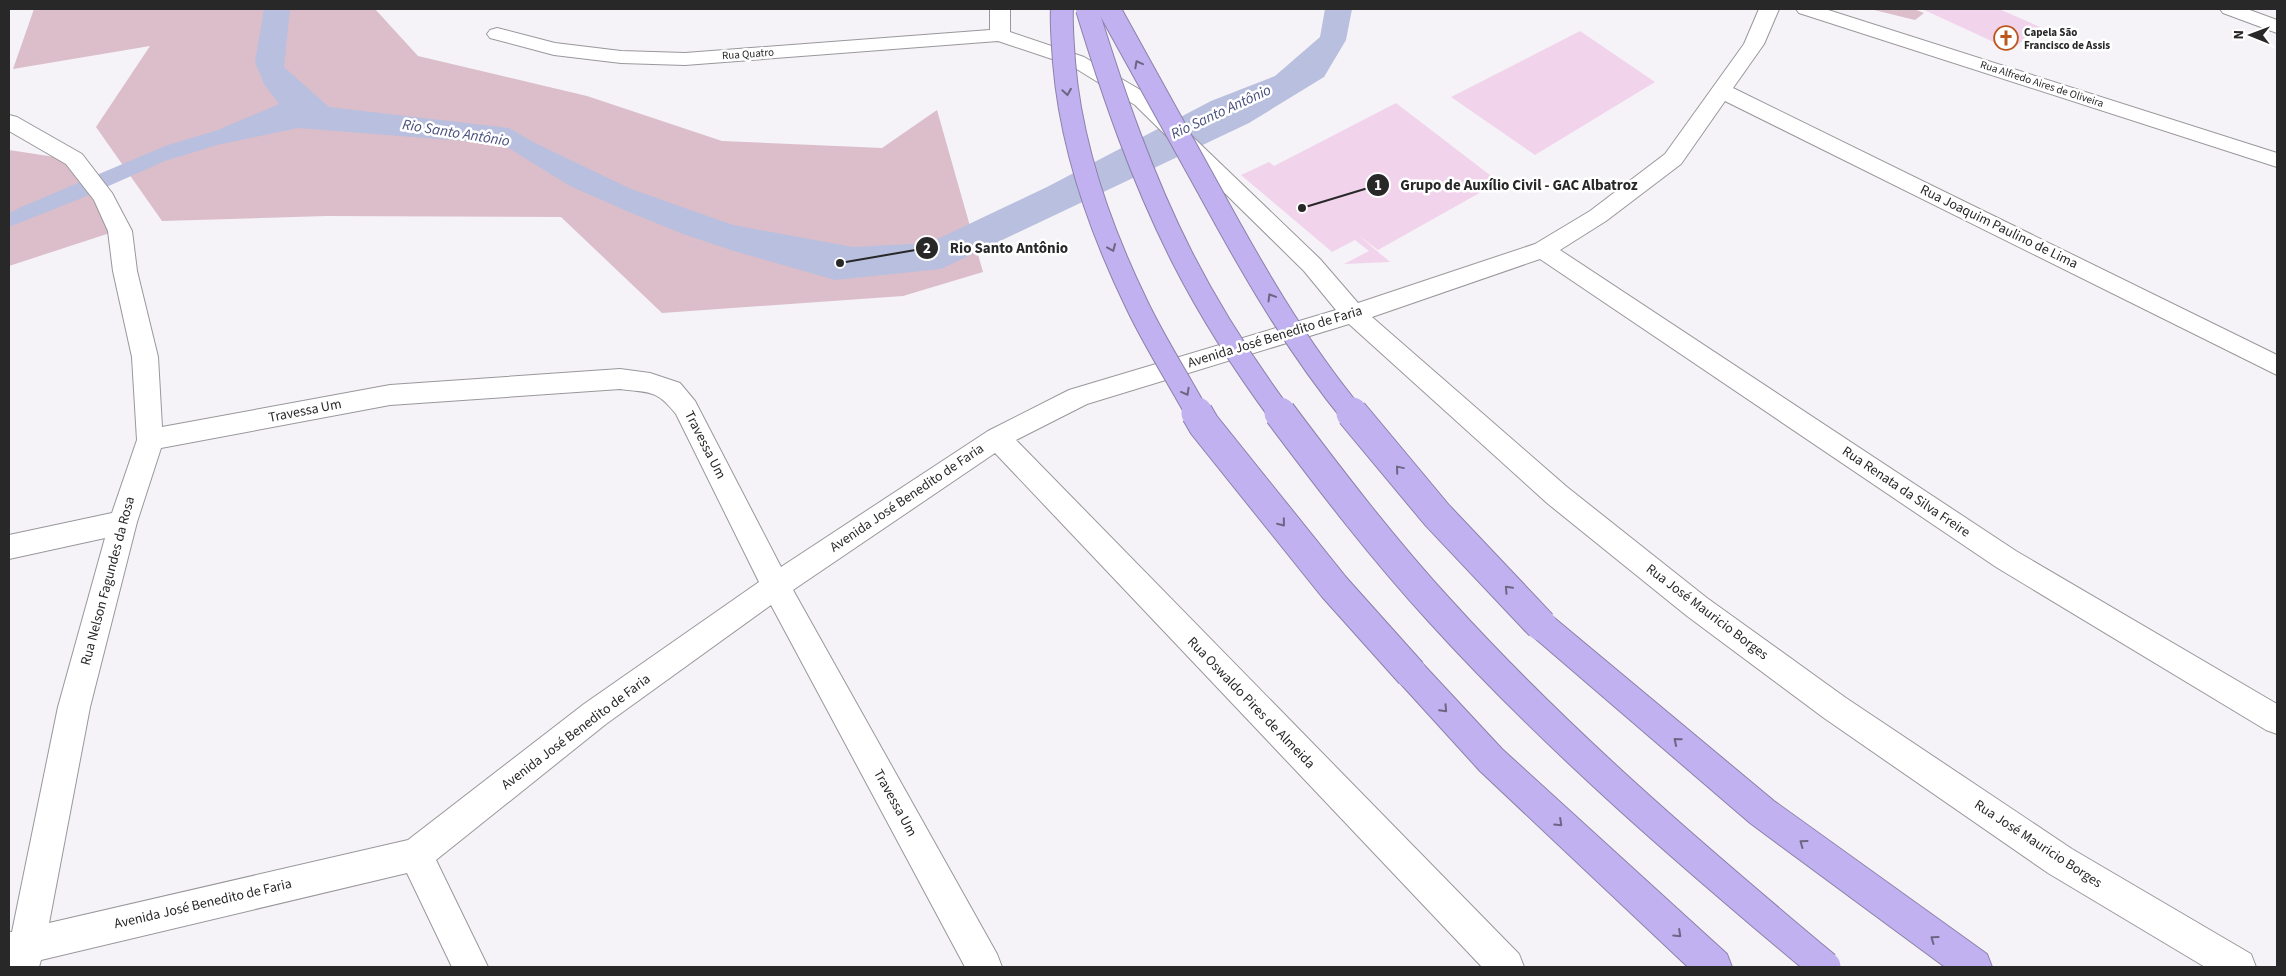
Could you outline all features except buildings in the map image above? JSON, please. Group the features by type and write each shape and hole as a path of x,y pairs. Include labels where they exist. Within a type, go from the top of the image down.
{"highway":[{"path":"1062,9 1061,23 1065,75 1072,126 1100,221 1137,306 1204,425 1334,587 1491,760 1714,967"},
{"path":"1087,9 1118,108 1150,190 1182,258 1220,323 1262,387 1308,451 1388,552 1477,650 1653,820 1825,967"},
{"path":"1109,9 1237,241 1283,317 1337,396 1437,515 1541,625 1762,812 1974,967"}],"street":[{"path":"1000,9 1000,35"},
{"name":"Avenida José Benedito de Faria","path":"19,954 416,855 595,714 776,586 997,438 1078,397 1353,314 1543,250 1598,216 1673,160 1720,90 1754,44 1769,9"},
{"name":"Rua Alfredo Aires de Oliveira","path":"1806,9 2277,160"},
{"path":"2230,9 2277,27"},
{"name":"Rua Quatro","path":"497,34 554,49 621,57 684,59 1000,35"},
{"name":"Rua José Mauricio Borges","path":"1000,35 1077,61 1142,100 1312,265 1353,314 1557,495 1697,607 1836,708 2060,861 2238,967"},
{"name":"Rua Joaquim Paulino de Lima","path":"1720,90 2277,366"},
{"name":"Rua Nelson Fagundes da Rosa","path":"9,122 74,159 104,198 120,231 125,271 145,357 150,440 123,522 74,707 19,954"},
{"name":"Rua Renata da Silva Freire","path":"1543,250 2006,559 2277,720"},
{"name":"Travessa Um","path":"150,440 390,395 620,380 650,383 671,390 686,408 776,586 984,967"},
{"name":"Rua Oswaldo Pires de Almeida","path":"997,438 1506,967"},
{"path":"9,547 123,522"},
{"path":"416,855 470,967"}],"shaded area":[{"path":"34,9 375,9 418,56 587,96 722,141 882,148 937,110 983,272 903,296 662,313 561,217 326,216 162,221 96,127 150,46 13,69"},
{"path":"1870,9 1914,9 1924,13 1915,20"},
{"path":"9,150 68,159 113,232 9,266"}],"water":[{"path":"264,9 290,9 284,67 329,107 509,128 537,144 631,189 733,225 853,247 929,243 1047,187 1211,101 1275,76 1320,37 1325,9 1352,9 1346,40 1324,77 1249,123 941,269 835,280 734,251 683,234 629,212 570,186 502,144 298,128 217,145 165,161 77,200 9,227 9,213 19,208 165,146 218,130 279,104 264,84 255,62"}],"place":[{"name":"Capela São Francisco de Assis","path":"2006,38"},
{"name":"Grupo de Auxílio Civil - GAC Albatroz","path":"1302,208"},
{"name":"Rio Santo Antônio","path":"840,263"}]}
